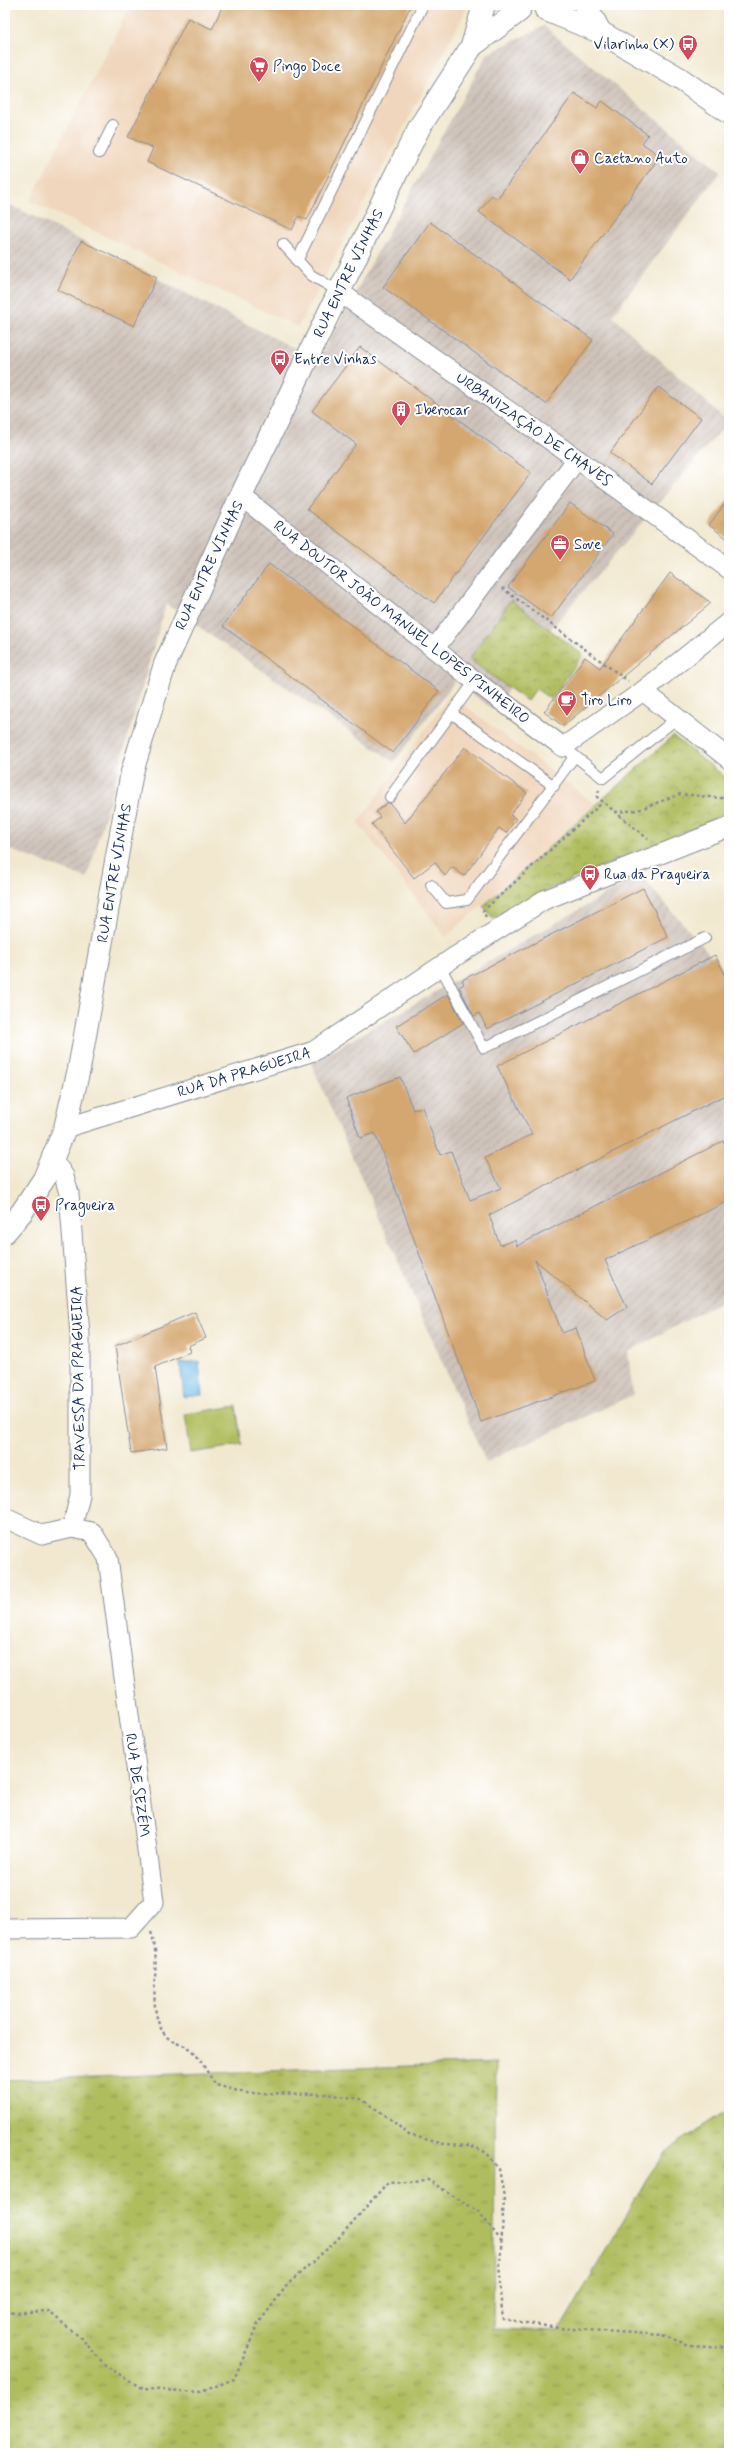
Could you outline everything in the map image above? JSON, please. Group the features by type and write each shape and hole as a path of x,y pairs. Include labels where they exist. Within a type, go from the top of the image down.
{"street":[{"name":"RUA ENTRE VINHAS","path":"472,46 484,5"},
{"path":"586,5 600,32"},
{"path":"513,8 533,13 550,7 600,32 679,78 729,113"},
{"name":"RUA ENTRE VINHAS","path":"5,1232 22,1212 44,1179 65,1128 79,1069 137,757 165,664 241,496 338,291 420,128 472,46 513,8"},
{"name":"URBANIZAÇÃO DE CHAVES","path":"338,291 577,459 729,569"},
{"path":"435,648 577,459"},
{"name":"RUA DOUTOR JOÃO MANUEL LOPES PINHEIRO","path":"241,496 475,681 569,751"},
{"path":"569,751 729,622"},
{"path":"643,691 676,719 729,759"},
{"name":"RUA DA PRAGUEIRA","path":"65,1128 314,1051 440,966 544,900 729,827"},
{"name":"TRAVESSA DA PRAGUEIRA","path":"53,1160 64,1176 69,1193 80,1335 80,1495 72,1528"},
{"path":"5,1518 42,1535 72,1528"},
{"name":"RUA DE SEZÉM","path":"5,1929 131,1928 154,1902 108,1558 92,1532 72,1528"}],"lane":[{"path":"297,261 423,5"},
{"path":"99,153 113,125"},
{"path":"283,244 297,261 312,275 338,291"},
{"path":"390,797 475,681"},
{"path":"451,713 554,786"},
{"path":"431,885 446,903 467,900 554,786 569,751 603,778 676,719"},
{"path":"440,966 484,1048 705,938"}],"path":[{"path":"488,578 643,691"},
{"path":"603,778 597,797 663,852"},
{"path":"616,812 638,810 680,794 729,799"},
{"path":"494,931 482,911 603,802"},
{"path":"144,1913 153,1938 155,1966 153,1994 159,2024 170,2042 193,2050 216,2085 245,2093 327,2094 361,2099 388,2117 409,2135 444,2144 470,2145 487,2153 499,2169 504,2197 499,2283 503,2319 558,2328 662,2335 689,2345 729,2347"},
{"path":"5,2313 48,2311 81,2338 106,2366 143,2389 202,2392 234,2379 258,2324 288,2284 337,2240 388,2182 428,2180 479,2212 502,2242"}],"shaded area":[{"path":"131,5 466,5 466,10 298,327 30,201"},
{"path":"544,26 720,172 612,316 728,422 549,631 494,710 455,681 394,762 166,604 87,878 5,848 5,202 318,360 487,54"},
{"path":"450,695 595,804 446,937 358,823"},
{"path":"640,875 729,976 729,1297 628,1352 633,1395 486,1462 311,1063"}],"green space":[{"path":"511,600 583,655 551,699 536,689 527,701 469,659"},
{"path":"673,736 729,780 729,813 560,884 493,918 483,906"},
{"path":"236,1406 242,1445 191,1453 185,1414"},
{"path":"496,2063 493,2329 559,2331 647,2179 665,2154 683,2139 729,2109 729,2453 5,2453 5,2080"}],"water":[{"path":"199,1361 202,1395 184,1397 180,1363"}],"building":[{"name":"Pingo Doce","path":"223,5 411,5 307,220 299,216 292,230 147,162 153,148 128,137 188,18 212,29"},
{"name":"Caetano Auto","path":"574,93 597,108 602,101 648,135 642,143 660,156 570,279 479,212 492,195 497,199"},
{"path":"430,222 593,340 546,404 383,287"},
{"path":"81,241 157,277 134,326 58,290"},
{"path":"360,347 531,473 434,603 307,509 356,444 312,411"},
{"path":"658,387 701,418 652,484 610,453"},
{"path":"729,498 729,540 709,525"},
{"name":"Sove","path":"570,503 613,534 551,618 508,587"},
{"path":"269,564 439,691 393,753 223,626"},
{"path":"670,573 711,603 563,726 544,712 585,657 600,668"},
{"path":"465,747 527,793 510,815 516,819 506,833 499,828 464,876 452,867 445,876 435,862 414,878 372,824 380,817 376,812 387,803 390,803 405,823"},
{"path":"643,888 668,937 487,1029 479,1013 474,1016 459,987 464,984 462,980"},
{"path":"715,955 729,982 729,1093 489,1215 500,1245 515,1240 517,1246 723,1141 729,1152 729,1201 605,1260 627,1307 607,1320 535,1260 562,1333 576,1328 595,1381 481,1422 375,1133 360,1138 346,1098 400,1077 413,1110 422,1107 440,1155 451,1151 470,1200 501,1188 485,1158 532,1134 497,1066"},
{"path":"448,994 463,1023 414,1054 396,1026"},
{"path":"195,1312 206,1338 188,1346 190,1352 155,1367 167,1448 131,1453 115,1346"}],"place":[{"name":"Vilarinho (X)","path":"688,61"},
{"name":"Pingo Doce","path":"259,83"},
{"name":"Caetano Auto","path":"580,175"},
{"name":"Entre Vinhas","path":"280,376"},
{"name":"Iberocar","path":"401,427"},
{"name":"Sove","path":"560,561"},
{"name":"Tiro Liro","path":"567,717"},
{"name":"Rua da Pragueira","path":"590,891"},
{"name":"Pragueira","path":"41,1222"}]}
